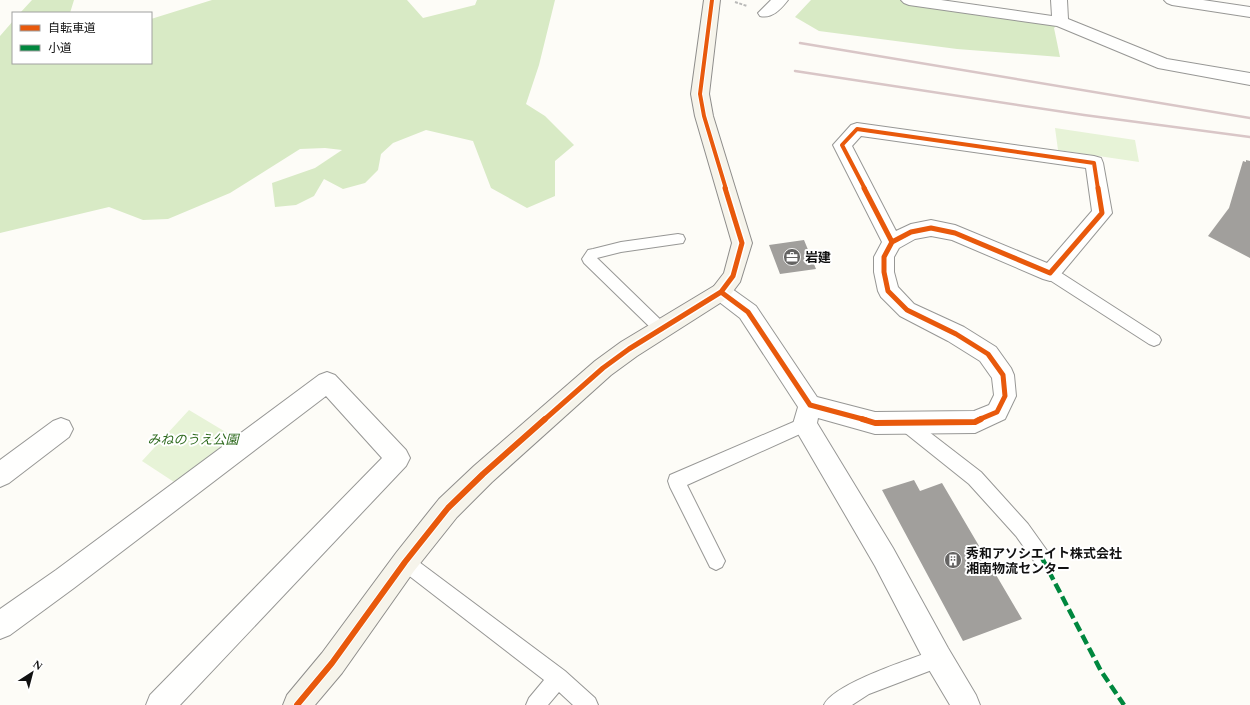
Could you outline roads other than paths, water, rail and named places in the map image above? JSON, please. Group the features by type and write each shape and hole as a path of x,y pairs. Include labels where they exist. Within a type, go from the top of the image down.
{"street":[{"path":"297,705 332,663 405,562 448,508 483,474 603,368 629,349 721,292 733,276 742,244 704,116 700,94 712,0"},
{"path":"766,13 780,0"},
{"path":"909,0 1060,22 1164,64 1250,79"},
{"path":"1060,0 1060,22"},
{"path":"1172,0 1218,4 1250,12"},
{"path":"808,415 832,410 875,424 975,422 997,412 1005,396 1003,375 988,354 956,334 907,310 888,291 884,272 884,257 892,242 911,232 931,228 955,232 1050,273 1102,213 1094,163 857,128 842,145 892,242"},
{"path":"721,292 748,312 808,415 938,658 966,705"},
{"path":"0,625 65,579 327,382 398,458 160,705"},
{"path":"0,475 61,429"}],"lane":[{"path":"661,329 589,259 593,254 621,246 678,239"},
{"path":"1050,273 1154,340"},
{"path":"716,561 676,481 808,415"},
{"path":"905,423 975,478 1022,530 1042,558"},
{"path":"405,562 558,678 588,705"},
{"path":"843,702 863,687 938,658"},
{"path":"536,705 558,678"}],"railway":[{"path":"800,43 1250,118"},
{"path":"795,71 1084,115 1250,137"}],"place":[{"name":"岩建","path":"792,257"},
{"name":"秀和アソシエイト株式会社 湘南物流センター","path":"953,560"}],"park label":[{"name":"みねのうえ公園","path":"193,439"}]}
